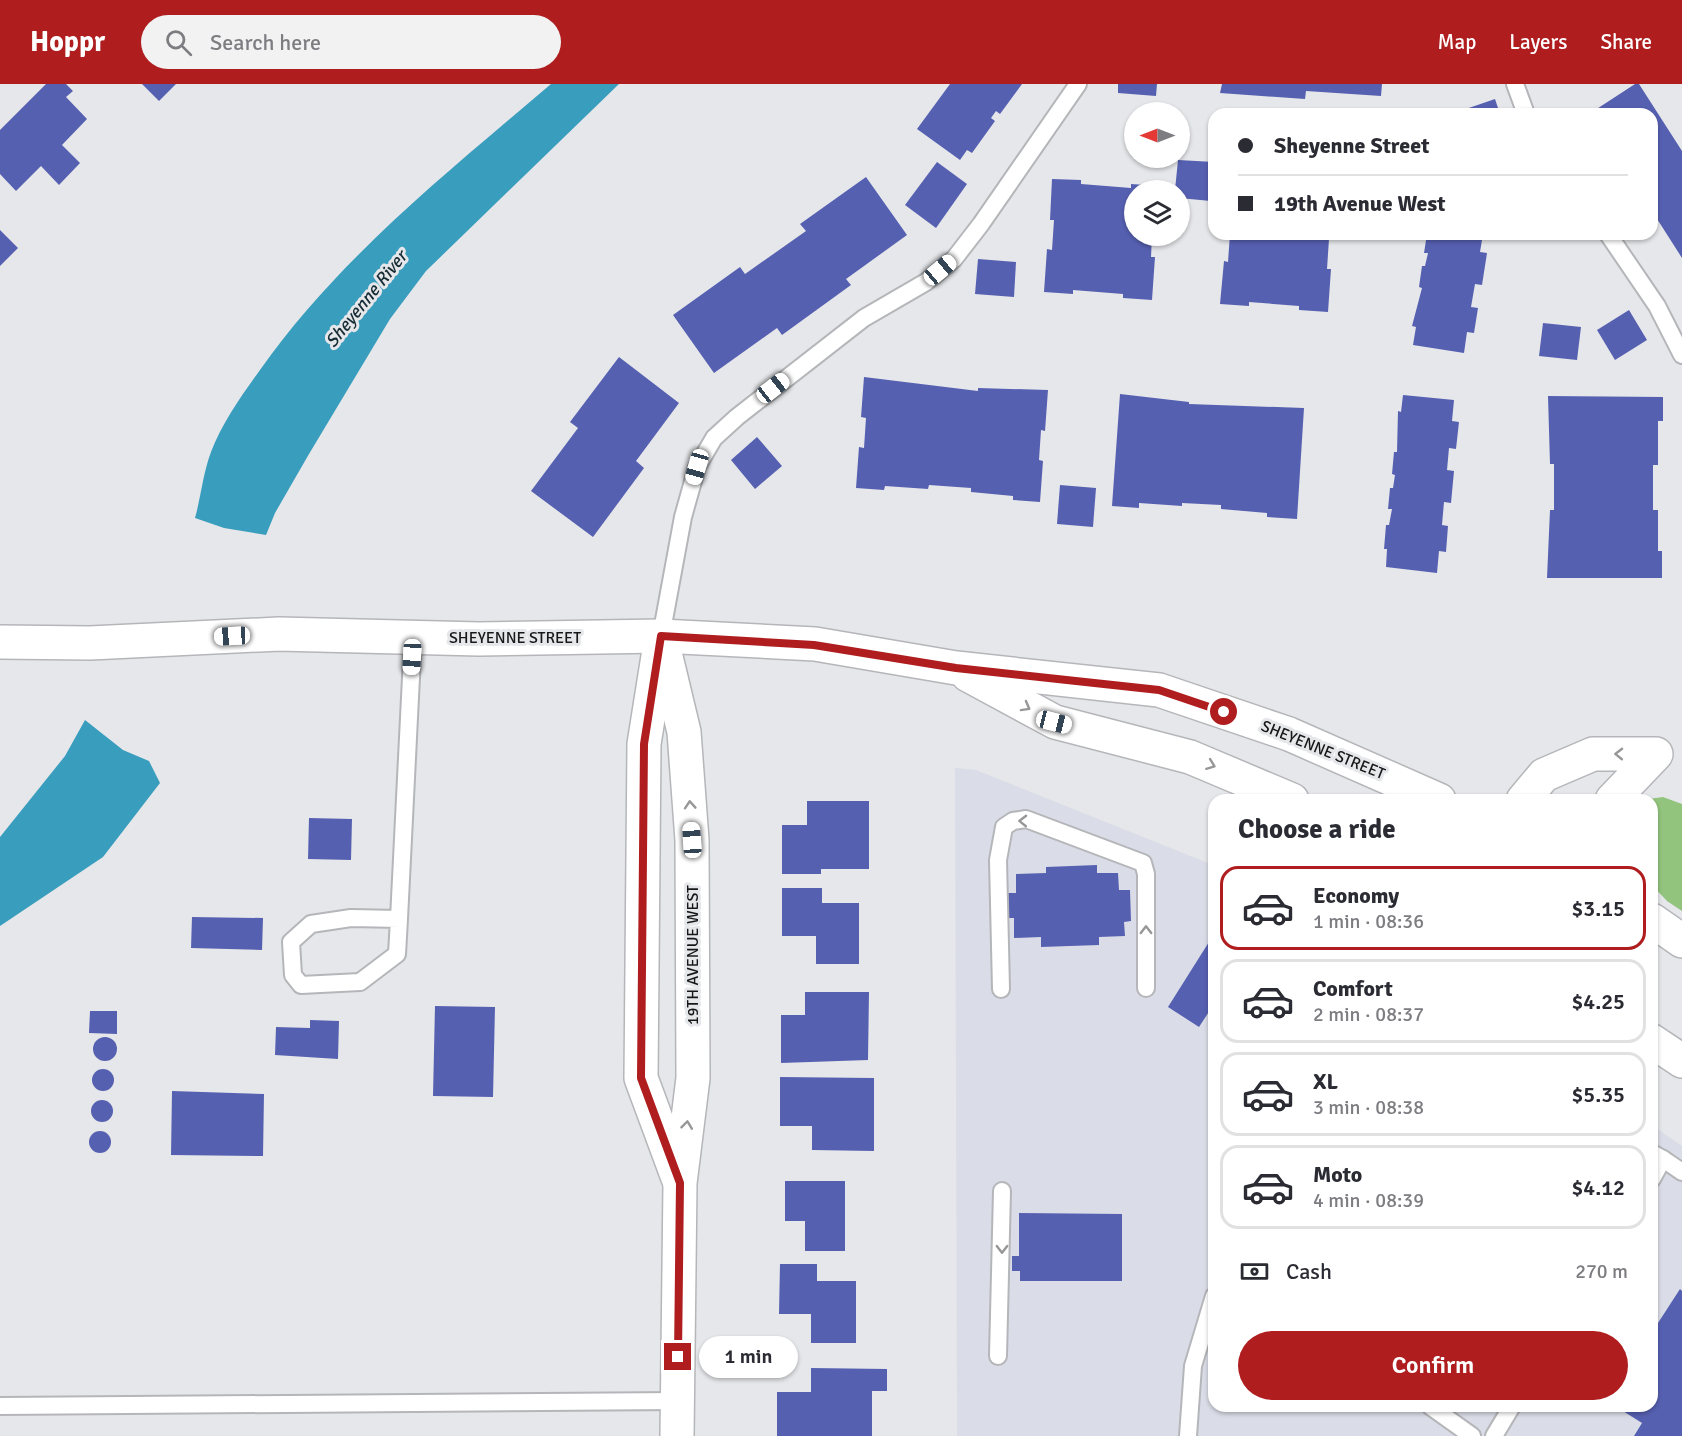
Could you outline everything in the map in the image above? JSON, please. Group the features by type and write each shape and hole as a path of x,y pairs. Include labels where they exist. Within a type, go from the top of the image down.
{"main road":[{"name":"SHEYENNE STREET","path":"0,642 90,643 279,634 412,637 661,636 814,645 956,668 1159,690 1289,734 1426,794"},
{"name":"19TH AVENUE WEST","path":"661,636 644,744 641,1078 680,1183"},
{"name":"19TH AVENUE WEST","path":"661,636 684,732 692,840 693,1078 680,1183 677,1436"},
{"name":"SHEYENNE STREET","path":"956,668 1054,722 1190,757 1278,794"},
{"path":"1528,794 1544,775 1593,754 1669,758"},
{"path":"1620,794 1669,758"},
{"path":"1658,924 1682,941"},
{"path":"1658,1045 1682,1061"}],"lane":[{"path":"661,636 683,516 697,467 714,438 737,417 864,318 926,282 954,259 1078,84"},
{"path":"1515,84 1524,108"},
{"path":"1612,240 1657,306 1682,355"},
{"path":"399,919 351,918 310,924 291,942 292,975 301,985 360,982 397,954 399,919 412,637"},
{"path":"1001,990 998,860 1000,841 1004,827 1012,822 1026,819 1143,863 1146,874 1146,988"},
{"path":"1658,1157 1682,1172"},
{"path":"998,1356 1002,1191"},
{"path":"1188,1436 1192,1366 1208,1315"},
{"path":"0,1406 678,1401"},
{"path":"1438,1412 1472,1436"},
{"path":"1494,1436 1508,1412"}],"shaded area":[{"path":"955,768 976,770 1208,863 1208,1412 1658,1412 1658,1129 1682,1146 1682,1436 957,1436"}],"green space":[{"path":"1663,797 1682,804 1682,911 1658,891 1658,798"}],"water":[{"name":"Sheyenne River","path":"551,84 619,84 426,271 390,319 275,513 266,535 224,528 195,518 208,460 221,430 246,389 291,329 359,254 396,218"},
{"path":"85,720 123,750 149,761 160,783 103,857 0,926 0,837 65,756"}],"building":[{"path":"46,84 66,84 73,91 66,97 87,119 62,145 80,163 59,185 41,166 16,191 0,174 0,130"},
{"path":"142,84 176,84 159,101"},
{"path":"950,84 1022,84 1000,114 996,111 991,118 995,121 972,153 967,150 960,160 917,129"},
{"path":"1118,84 1157,84 1156,96 1118,93"},
{"path":"1222,84 1382,84 1381,96 1306,91 1305,99 1220,93"},
{"path":"1635,84 1639,84 1654,108 1598,108"},
{"path":"1495,99 1498,108 1469,108"},
{"path":"1658,114 1682,151 1682,258 1658,220"},
{"path":"1190,161 1208,162 1208,201 1190,199 1190,180 1176,180 1177,168 1190,168"},
{"path":"937,162 967,184 936,228 905,205"},
{"path":"866,177 907,235 846,279 851,285 782,335 777,328 714,373 673,315 740,267 745,274 806,231 800,224"},
{"path":"1052,179 1081,180 1081,184 1124,187 1124,246 1152,246 1151,257 1155,257 1152,300 1123,298 1123,294 1073,290 1073,294 1044,292 1047,249 1052,250 1054,220 1050,220"},
{"path":"0,230 18,248 0,266"},
{"path":"1230,240 1329,240 1327,269 1331,269 1328,312 1299,310 1299,306 1249,302 1249,306 1220,304 1224,261 1228,262"},
{"path":"1426,240 1482,240 1480,252 1487,253 1482,285 1475,284 1471,307 1478,308 1474,333 1467,332 1464,353 1413,345 1416,327 1412,326 1422,288 1419,287 1422,266 1425,266 1428,253 1424,253"},
{"path":"978,259 1016,262 1014,297 975,294"},
{"path":"1629,310 1647,340 1615,360 1597,330"},
{"path":"1543,323 1581,327 1577,360 1539,356"},
{"path":"619,357 679,403 636,461 644,468 593,537 531,491 578,428 570,422"},
{"path":"864,377 978,391 978,388 1048,390 1045,431 1041,430 1039,460 1043,461 1040,502 1013,500 1013,496 971,492 971,488 929,485 928,489 885,486 884,490 856,488 859,447 864,448 866,418 861,417"},
{"path":"1120,394 1189,402 1189,404 1304,408 1297,519 1267,517 1267,513 1221,509 1221,505 1182,503 1182,506 1139,503 1139,508 1112,506"},
{"path":"1403,395 1454,400 1452,421 1459,422 1456,449 1449,448 1447,470 1454,471 1451,503 1444,502 1442,525 1448,526 1446,552 1439,551 1437,573 1386,567 1387,549 1384,549 1386,525 1389,525 1392,509 1388,509 1390,488 1393,488 1395,475 1392,474 1394,452 1397,452 1398,411 1401,412"},
{"path":"1548,396 1663,397 1663,421 1658,421 1658,465 1653,465 1653,510 1658,510 1658,551 1662,551 1662,578 1547,578 1550,510 1554,510 1554,464 1550,464"},
{"path":"757,437 782,466 755,489 731,460"},
{"path":"1060,485 1096,488 1093,527 1057,524"},
{"path":"807,801 869,801 869,869 821,869 821,874 782,874 782,825 807,825"},
{"path":"309,818 352,819 351,860 308,859"},
{"path":"1097,865 1097,873 1118,873 1119,890 1130,890 1131,921 1124,922 1125,936 1099,937 1099,945 1041,947 1041,937 1014,938 1014,918 1009,918 1008,893 1016,893 1016,874 1046,873 1046,867"},
{"path":"782,888 822,888 822,903 859,903 859,964 816,964 816,936 782,936"},
{"path":"192,917 263,918 262,950 191,948"},
{"path":"1208,944 1208,1013 1199,1027 1168,1007"},
{"path":"805,992 869,992 868,1060 781,1063 781,1015 805,1015"},
{"path":"435,1006 495,1007 493,1097 433,1096"},
{"path":"90,1011 117,1011 117,1034 89,1033"},
{"path":"310,1020 339,1021 338,1059 275,1055 276,1027 310,1028"},
{"path":"105,1037 113,1041 117,1049 113,1057 105,1061 97,1057 93,1049 97,1041"},
{"path":"99,1069 107,1069 114,1076 114,1084 107,1091 99,1091 92,1084 92,1076"},
{"path":"780,1077 874,1078 874,1151 812,1150 812,1126 780,1126"},
{"path":"172,1091 264,1094 263,1156 171,1155"},
{"path":"98,1100 106,1100 113,1107 113,1115 106,1122 98,1122 91,1115 91,1107"},
{"path":"96,1131 104,1131 111,1138 111,1146 104,1153 96,1153 89,1146 89,1138"},
{"path":"785,1181 845,1181 845,1251 805,1251 805,1221 785,1221"},
{"path":"1019,1213 1122,1214 1122,1281 1020,1281 1020,1271 1012,1271 1012,1256 1019,1256"},
{"path":"780,1264 817,1264 817,1281 856,1281 856,1343 811,1343 811,1314 779,1314"},
{"path":"1680,1289 1682,1291 1682,1436 1634,1436 1642,1423 1625,1412 1658,1412 1658,1323"},
{"path":"811,1368 887,1369 887,1391 872,1391 872,1436 777,1436 777,1392 811,1392"}],"route":[{"path":"678,1357 680,1183 641,1078 644,744 661,636 814,645 956,668 1159,690 1224,712"}]}
